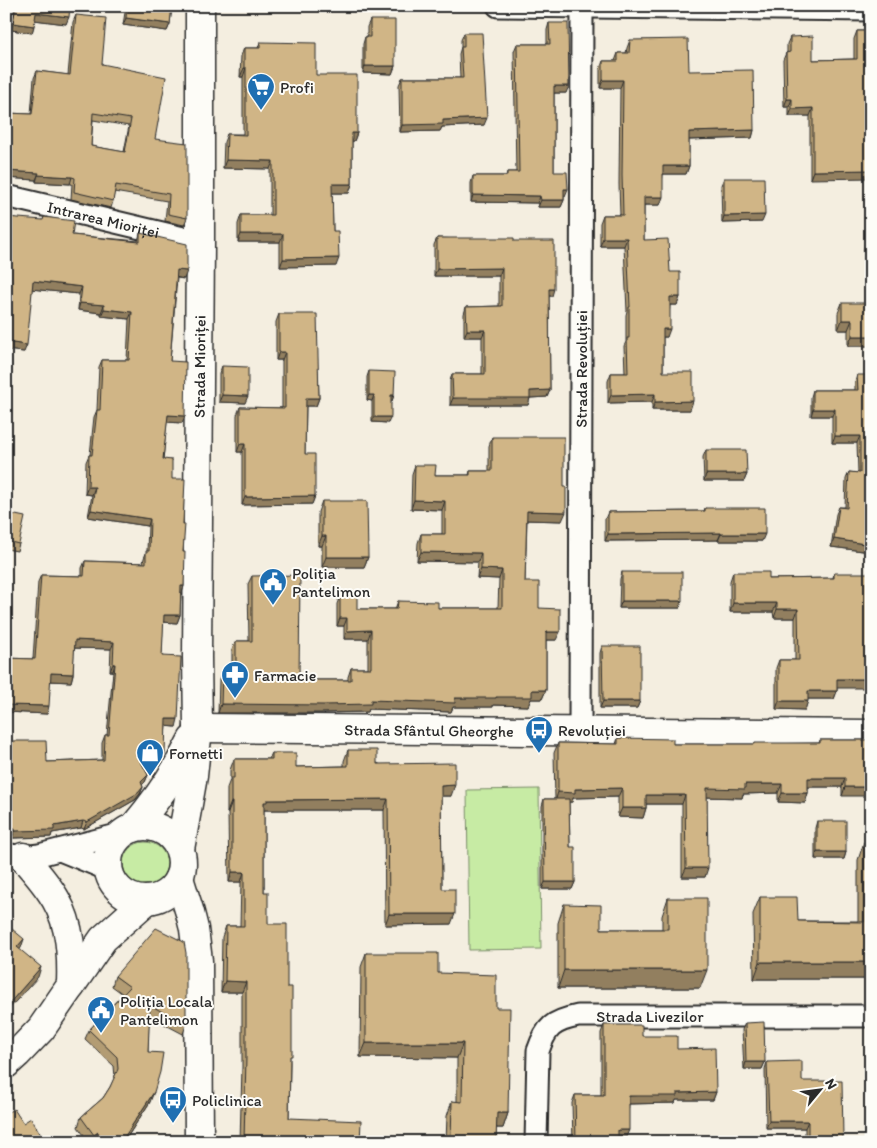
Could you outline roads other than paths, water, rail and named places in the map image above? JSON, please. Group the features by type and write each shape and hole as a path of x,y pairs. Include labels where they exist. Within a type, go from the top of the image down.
{"street":[{"name":"Strada Mioriței","path":"180,849 193,776 198,728 200,6"},
{"path":"498,6 871,10"},
{"name":"Strada Revoluției","path":"580,732 582,7"},
{"name":"Intrarea Mioriței","path":"6,196 200,242"},
{"name":"Strada Mioriței","path":"127,831 150,808 167,785 198,728"},
{"name":"Strada Sfântul Gheorghe","path":"198,728 871,734"},
{"path":"14,856 60,850 144,826 156,827 166,832 174,840 180,849 182,869 174,887 167,894 152,899 138,900 120,891 111,877 60,850"},
{"path":"103,939 111,877 108,860 110,850 114,842 127,831"},
{"path":"14,856 50,890 62,911 71,947 71,986"},
{"path":"179,878 190,913 197,945 199,1142"},
{"path":"6,1064 41,1028 103,939 152,899"},
{"path":"152,899 178,918 197,945"},
{"name":"Strada Livezilor","path":"536,1142 538,1051 542,1039 550,1027 562,1019 578,1016 871,1016"}],"place":[{"name":"Profi","path":"261,111"},
{"name":"Poliția Pantelimon","path":"273,606"},
{"name":"Farmacie","path":"235,699"},
{"name":"Revoluției","path":"539,754"},
{"name":"Fornetti","path":"150,777"},
{"name":"Poliția Locala Pantelimon","path":"101,1034"},
{"name":"Policlinica","path":"173,1124"}]}
